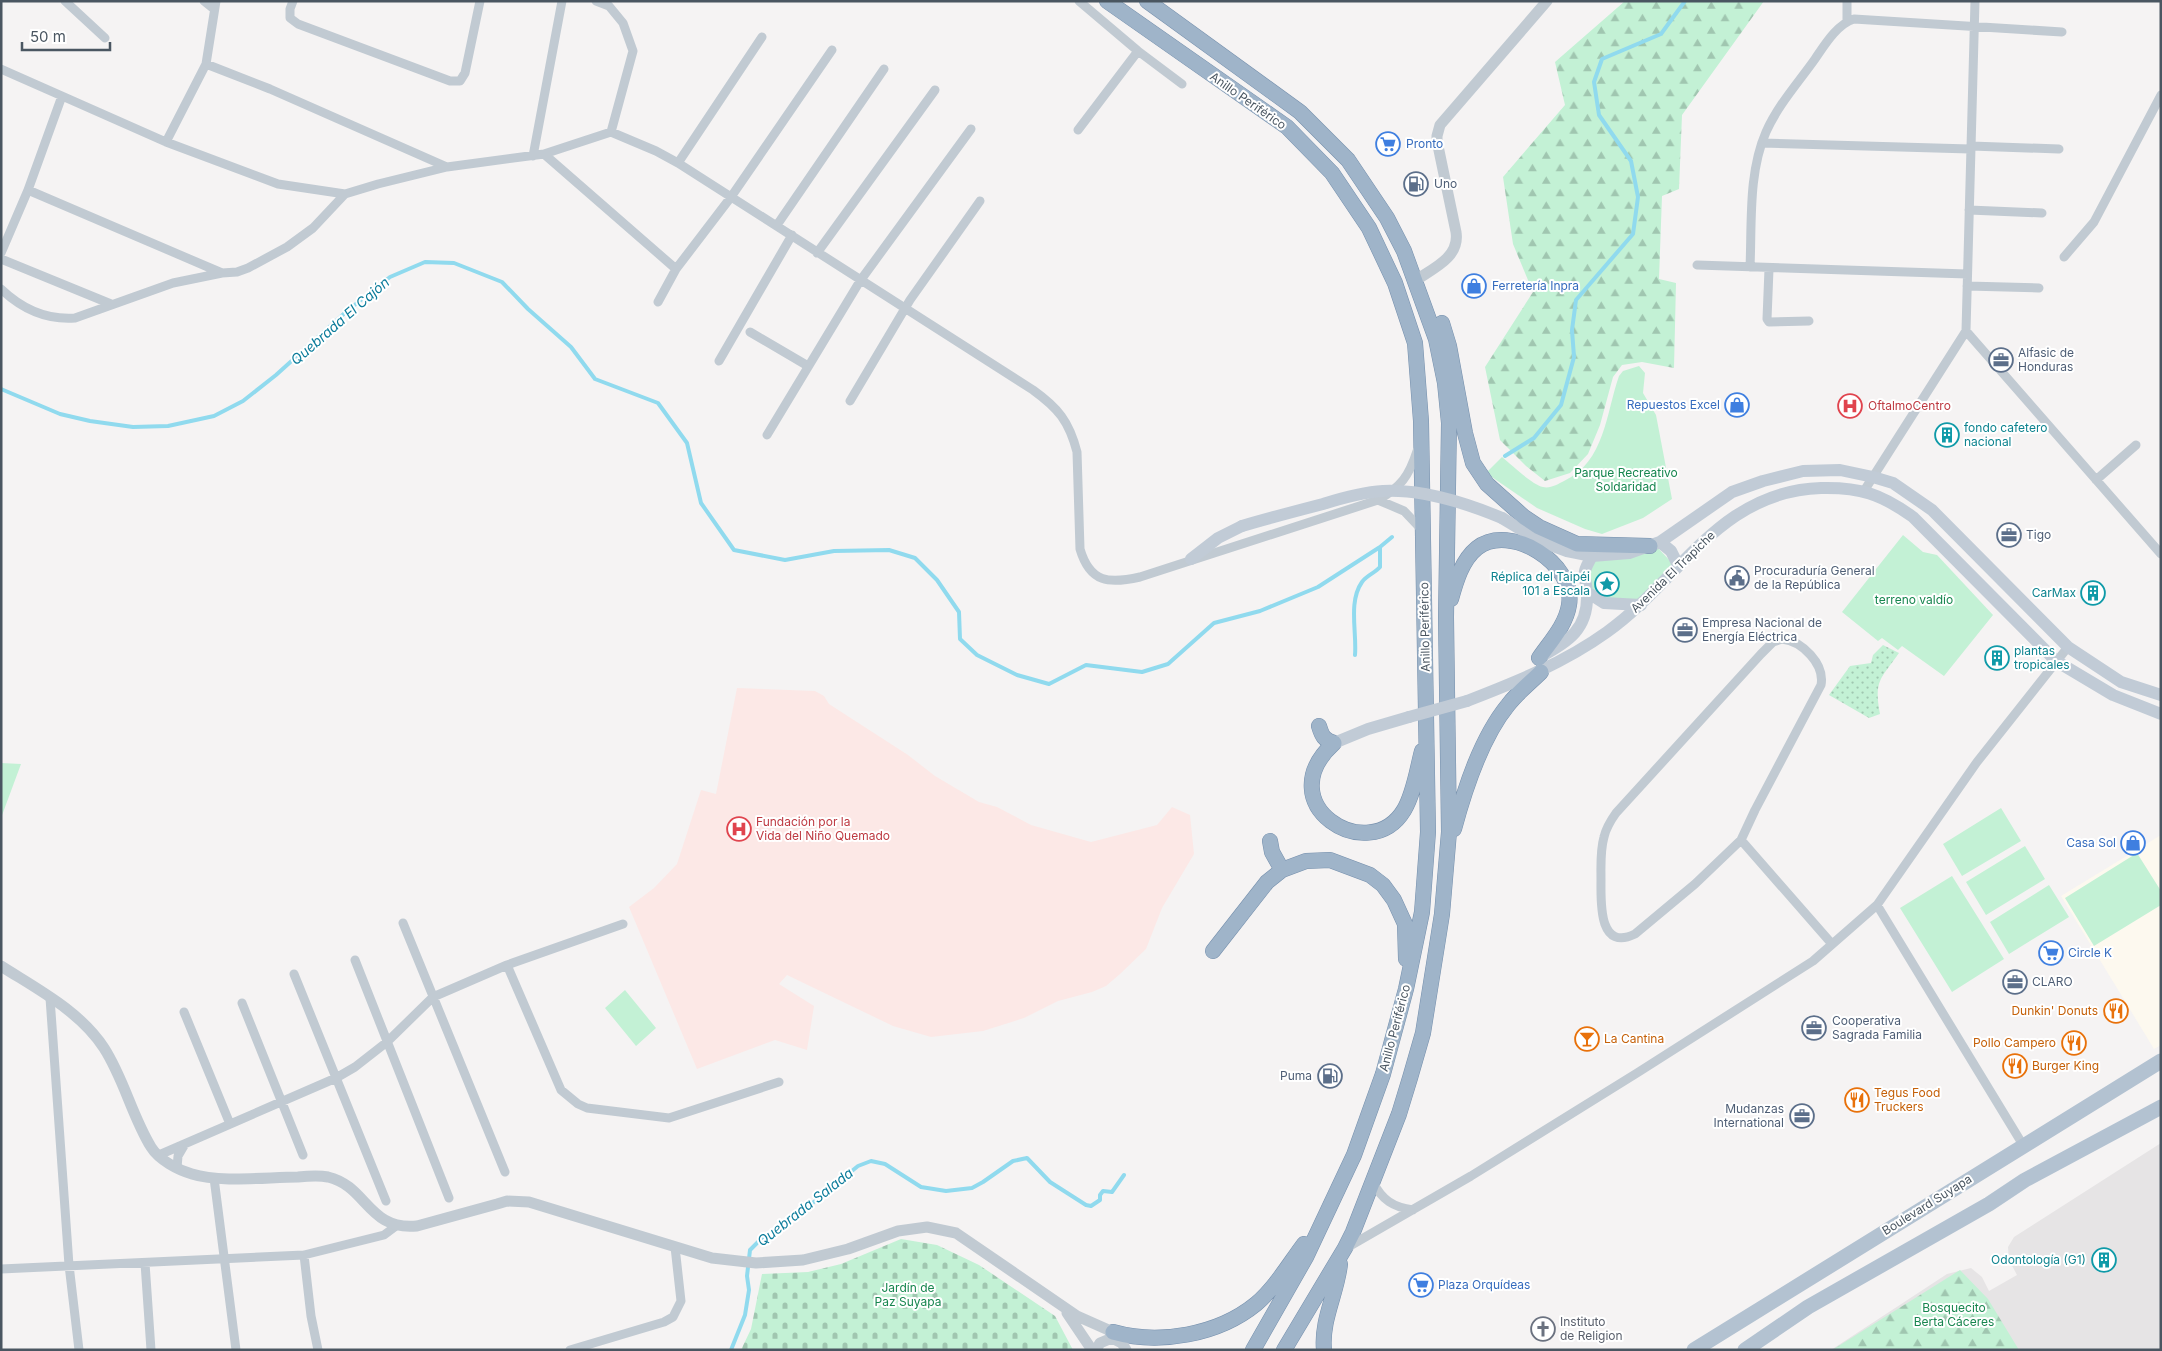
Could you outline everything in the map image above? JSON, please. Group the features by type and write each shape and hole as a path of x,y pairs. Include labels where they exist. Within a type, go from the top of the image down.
{"highway":[{"name":"Anillo Periférico","path":"1107,1 1287,127 1332,173 1369,228 1396,283 1415,344 1422,439 1427,733 1428,832 1422,912 1406,989 1383,1074 1354,1155 1306,1256 1253,1350"},
{"name":"Anillo Periférico","path":"1148,1 1300,112 1348,160 1387,218 1404,251 1416,280 1440,355 1445,383 1449,423 1446,617 1448,849 1442,914 1423,1033 1399,1114 1343,1252 1284,1350"},
{"path":"1422,298 1432,307 1442,322 1449,346 1465,433 1473,463 1486,484 1532,522 1554,535 1577,544 1655,544"},
{"path":"1446,617 1456,581 1464,564 1477,548 1493,540 1517,542 1539,552 1558,566 1564,574 1569,590 1570,605 1564,622 1540,665 1508,704 1492,729 1463,795 1448,849"},
{"path":"1319,726 1321,735 1325,740 1334,743 1315,765 1312,777 1312,795 1319,809 1329,821 1346,830 1360,833 1375,831 1387,826 1398,818 1405,809 1427,733"},
{"path":"1270,841 1272,852 1282,870"},
{"path":"1213,951 1267,882 1282,870 1306,861 1330,860 1370,876 1383,885 1394,900 1405,924 1406,989"},
{"path":"1115,1337 1168,1337 1201,1331 1229,1321 1257,1303 1326,1215"},
{"path":"1324,1350 1322,1337 1343,1252"}],"main road":[{"name":"Avenida El Trapiche","path":"1191,559 1218,538 1242,526 1349,496 1382,491 1407,492 1444,499 1482,510 1502,518 1540,541 1567,551 1592,556 1629,553 1655,544 1732,492 1804,470 1840,470 1873,477 1893,484 1932,510 2068,647 2121,682 2161,695"},
{"name":"Avenida El Trapiche","path":"1334,743 1368,729 1467,701 1606,633 1641,604 1678,566 1733,516 1766,498 1801,489 1842,488 1864,491 1890,500 1913,517 2056,661 2113,695 2161,714"},
{"path":"1655,544 1671,552 1678,566"},
{"path":"1540,665 1567,642 1581,624 1586,592 1583,579 1586,567 1592,556"},
{"path":"1586,592 1604,603 1641,604"},
{"name":"Boulevard Suyapa","path":"1694,1350 2161,1061"},
{"path":"1745,1350 1808,1307 1989,1204 2025,1180 2161,1108"}],"street":[{"path":"65,1 105,38"},
{"path":"166,142 206,64 215,5 204,1"},
{"path":"293,1 290,9 290,18 298,24 450,81 460,81 465,73 480,1"},
{"path":"534,156 562,1"},
{"path":"596,1 609,6 623,23 633,51 611,132"},
{"path":"1079,1 1138,51 1182,84"},
{"path":"1416,280 1448,258 1456,245 1456,232 1437,136 1440,124 1547,1"},
{"path":"1847,1 1847,22"},
{"path":"1864,491 1966,331 1975,1"},
{"path":"1750,267 1754,182 1762,143 1779,108 1825,45 1847,22 1854,19 2062,32"},
{"path":"678,163 762,37"},
{"path":"658,302 676,269 731,197 832,50"},
{"path":"1078,130 1138,51"},
{"path":"206,64 270,89 447,167"},
{"path":"1,68 166,142 278,184 345,194 447,167 544,154 611,132 656,151 777,225 860,281 1033,390 1058,410 1073,436 1077,452 1080,549 1084,562 1091,572 1100,579 1123,581 1140,577 1378,500 1402,483 1410,471 1422,439"},
{"path":"777,225 884,69"},
{"path":"817,253 935,90"},
{"path":"2064,257 2094,222 2161,95"},
{"path":"1,253 28,190 62,96"},
{"path":"767,435 860,281 971,129"},
{"path":"1762,143 2059,149"},
{"path":"544,154 676,269"},
{"path":"28,190 222,273"},
{"path":"1,289 14,302 37,313 62,319 75,318 173,283 222,273 237,272 248,268 287,247 313,228 345,194"},
{"path":"850,401 905,308 980,201"},
{"path":"1969,210 2042,213"},
{"path":"719,362 792,236"},
{"path":"1,259 111,304"},
{"path":"1698,265 1769,269 1967,274"},
{"path":"1769,269 1767,319 1769,322 1809,321"},
{"path":"1967,286 2039,288"},
{"path":"1966,331 2096,480 2159,548"},
{"path":"750,332 808,366"},
{"path":"2096,480 2136,445"},
{"path":"1378,500 1404,511 1415,520 1423,532"},
{"path":"1785,639 1795,642 1813,659 1822,675 1821,685 1741,840 1695,884 1635,934 1630,937 1619,937 1605,927 1600,909 1601,855 1603,839 1611,820 1769,646 1777,640 1785,639"},
{"path":"1343,1252 1603,1095 1813,961 1877,905 1977,762 2068,647"},
{"path":"1741,840 1832,944"},
{"path":"1877,905 2023,1145"},
{"path":"403,923 505,1172"},
{"path":"159,1155 336,1078 355,1067 387,1042 433,997 507,965 623,924"},
{"path":"354,960 449,1198"},
{"path":"507,965 561,1090 578,1104 587,1108 669,1118 779,1082"},
{"path":"1,966 80,1019 104,1048 152,1148 177,1168 193,1174 214,1178 329,1178 348,1187 380,1218 396,1226 417,1226 497,1204 519,1201 529,1202 712,1258 756,1263 803,1260 848,1249 898,1231 927,1227 956,1233 1061,1306 1115,1337"},
{"path":"294,974 386,1200"},
{"path":"50,998 70,1265 79,1350"},
{"path":"242,1004 303,1156"},
{"path":"184,1012 230,1124"},
{"path":"177,1168 178,1156 186,1144"},
{"path":"214,1178 236,1350"},
{"path":"1373,1182 1378,1193 1392,1206 1413,1210"},
{"path":"1,1269 304,1255 384,1235 396,1226"},
{"path":"570,1350 658,1324 673,1317 681,1302 675,1247"},
{"path":"304,1255 311,1316 318,1350"},
{"path":"145,1263 151,1350"},
{"path":"1061,1306 1089,1345"},
{"path":"1089,1345 1091,1330 1115,1337"},
{"path":"1096,1350 1100,1343 1115,1337"}],"shaded area":[{"path":"737,688 815,691 824,696 829,704 908,755 935,776 979,802 997,807 1031,825 1091,842 1157,825 1172,807 1190,815 1194,854 1162,908 1146,949 1106,986 1092,992 1058,1001 1024,1018 983,1031 931,1037 893,1026 787,975 779,984 814,1006 807,1050 775,1040 697,1069 629,907 654,888 677,864 701,790 716,794"},
{"path":"2161,835 2161,1045 2154,1049 2061,896"},
{"path":"2161,1143 2161,1350 1831,1350 1947,1274 1971,1268 1982,1277 1989,1291 2017,1275 2009,1260 2008,1247 2014,1237"}],"green space":[{"path":"1625,1 1764,1 1682,115 1679,189 1662,196 1659,279 1676,283 1674,368 1642,362 1622,365 1613,377 1600,425 1588,454 1570,473 1545,481 1526,466 1500,440 1485,367 1533,292 1513,244 1503,177 1565,105 1555,62"},
{"name":"Parque Recreativo Soldaridad","path":"1639,366 1645,373 1643,393 1656,415 1672,499 1643,518 1602,534 1585,529 1537,508 1486,473 1502,457 1527,478 1543,487 1554,486 1578,473 1588,462 1602,435 1619,376 1623,371"},
{"name":"terreno valdío","path":"1903,535 1923,552 1937,555 1993,615 1944,676 1902,646 1898,650 1882,638 1878,641 1842,612"},
{"path":"1656,546 1673,564 1637,601 1608,601 1593,594 1589,573 1596,559"},
{"path":"1883,645 1899,653 1883,675 1878,687 1880,714 1869,718 1829,695 1850,666 1871,663 1873,655"},
{"path":"1,763 21,764 1,818"},
{"path":"2001,808 2021,841 1962,876 1943,844"},
{"path":"2025,846 2045,879 1986,915 1966,882"},
{"path":"2137,853 2161,891 2161,905 2094,946 2065,898"},
{"path":"1952,876 2004,959 1952,992 1900,908"},
{"path":"2049,885 2069,917 2009,954 1990,922"},
{"path":"625,990 656,1028 636,1046 605,1008"},
{"name":"Jardín de Paz Suyapa","path":"901,1239 937,1245 979,1265 1055,1316 1073,1350 741,1350 751,1329 762,1274 808,1272 841,1264"},
{"name":"Bosquecito Berta Cáceres","path":"1960,1270 1988,1299 2019,1350 1832,1350"}],"waterway":[{"name":"Quebrada Salada","path":"1505,456 1534,438 1561,405 1574,357 1572,330 1576,300 1633,234 1638,197 1631,161 1599,115 1594,82 1602,59 1661,34 1685,1"},
{"name":"Quebrada El Cajón","path":"1,389 60,414 90,421 133,427 168,426 214,416 243,401 276,375 347,311 390,277 425,262 454,263 502,282 528,309 571,347 595,379 658,403 687,443 701,503 734,550 785,560 834,551 889,550 915,558 937,580 959,612 960,639 977,655 1017,675 1049,684 1086,665 1142,672 1168,664 1214,623 1260,611 1318,587 1380,547 1392,537"},
{"name":"Quebrada Salada","path":"1355,655 1355,599 1362,582 1380,567 1380,547"},
{"name":"Quebrada Salada","path":"731,1350 745,1315 749,1290 747,1276 750,1250 762,1238 799,1214 858,1166 871,1161 885,1164 921,1187 946,1191 972,1188 1013,1161 1027,1158 1050,1182 1086,1205 1091,1206 1100,1200 1100,1195 1103,1191 1112,1192 1124,1175"}],"place":[{"name":"Pronto","path":"1388,144"},
{"name":"Uno","path":"1416,184"},
{"name":"Ferretería Inpra","path":"1474,286"},
{"name":"Alfasic de Honduras","path":"2001,360"},
{"name":"Repuestos Excel","path":"1737,405"},
{"name":"OftalmoCentro","path":"1850,406"},
{"name":"fondo cafetero nacional","path":"1947,435"},
{"name":"Tigo","path":"2009,535"},
{"name":"Procuraduría General de la República","path":"1737,578"},
{"name":"Réplica del Taipéi 101 a Escala","path":"1607,584"},
{"name":"CarMax","path":"2093,593"},
{"name":"Empresa Nacional de Energía Eléctrica","path":"1685,630"},
{"name":"plantas tropicales","path":"1997,658"},
{"name":"Fundación por la Vida del Niño Quemado","path":"739,829"},
{"name":"Casa Sol","path":"2133,843"},
{"name":"Circle K","path":"2051,953"},
{"name":"CLARO","path":"2015,982"},
{"name":"Dunkin' Donuts","path":"2116,1011"},
{"name":"Cooperativa Sagrada Familia","path":"1814,1028"},
{"name":"La Cantina","path":"1587,1039"},
{"name":"Pollo Campero","path":"2074,1043"},
{"name":"Burger King","path":"2015,1066"},
{"name":"Puma","path":"1330,1076"},
{"name":"Tegus Food Truckers","path":"1857,1100"},
{"name":"Mudanzas International","path":"1802,1116"},
{"name":"Odontología (G1)","path":"2104,1260"},
{"name":"Plaza Orquídeas","path":"1421,1285"},
{"name":"Instituto de Religion","path":"1543,1329"}]}
